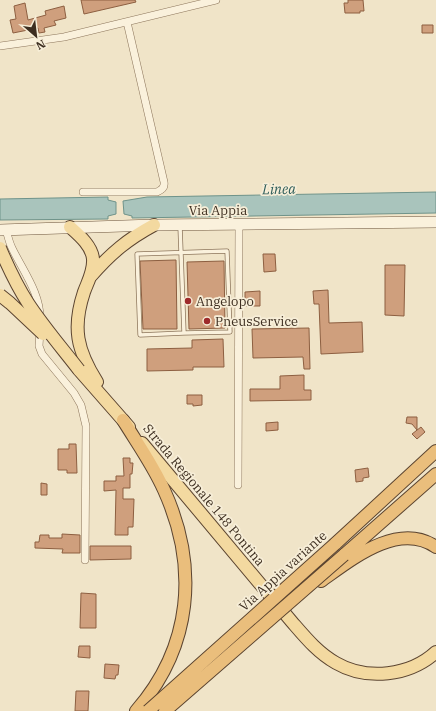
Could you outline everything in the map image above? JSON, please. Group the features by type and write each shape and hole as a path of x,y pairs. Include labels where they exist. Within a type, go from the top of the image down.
{"highway":[{"path":"123,420 156,473 168,500 180,538 186,580 183,619 174,650 167,667 158,682 136,711"},
{"name":"Via Appia variante","path":"148,711 335,544 436,451"},
{"name":"Via Appia variante","path":"165,711 284,607 347,558 436,474"},
{"path":"347,558 382,543 398,539 418,538 436,547"}],"main road":[{"name":"Via Appia","path":"3,230 154,224 436,222"},
{"path":"90,276 123,244 154,224"},
{"path":"70,227 86,244 92,254 93,265 82,299 78,321 77,333 80,349 90,370 123,420"},
{"name":"Strada Regionale 148 Pontina","path":"0,248 30,306 79,370 123,420 304,636 321,653 347,668 364,672 388,673 412,667 424,661 436,652"},
{"path":"0,295 34,325 79,370"}],"street":[{"path":"0,46 53,40 216,0"},
{"path":"83,192 157,192 162,190 164,186 127,22"},
{"path":"238,485 239,224"},
{"path":"3,230 37,298 41,310 39,346 42,354 74,393 81,405 86,426 85,560"}],"lane":[{"path":"180,224 184,333"},
{"path":"227,251 230,332 140,335 137,254 181,252 227,251"}],"water":[{"path":"436,192 436,213 132,218 132,216 124,214 123,201 147,197"},
{"path":"108,197 108,200 116,202 116,214 108,216 108,219 0,220 0,199"}],"building":[{"path":"81,0 135,0 136,2 84,14"},
{"path":"348,0 363,0 364,11 360,11 360,13 345,13 344,3 348,3"},
{"path":"25,3 28,20 46,15 45,11 64,6 66,18 54,21 56,25 44,28 45,32 39,33 38,28 13,33 10,20 16,19 14,6"},
{"path":"422,25 433,25 433,33 422,33"},
{"path":"263,254 275,254 276,271 264,272"},
{"path":"176,260 177,329 143,329 140,261"},
{"path":"224,261 225,328 189,329 187,262"},
{"path":"385,265 405,265 404,316 385,315"},
{"path":"328,290 329,323 362,322 363,352 321,354 319,304 314,304 313,291"},
{"path":"260,291 260,306 245,306 245,292"},
{"path":"309,328 310,369 304,369 303,357 253,358 252,329"},
{"path":"223,339 224,367 193,367 193,370 147,371 147,349 192,348 192,340"},
{"path":"304,375 304,390 311,390 311,400 250,401 250,389 280,389 280,376"},
{"path":"187,395 202,395 202,405 193,406 193,404 187,404"},
{"path":"407,417 417,417 417,430 412,424 406,423"},
{"path":"278,422 278,430 266,431 266,423"},
{"path":"421,427 425,432 417,439 412,434"},
{"path":"69,444 76,444 77,473 67,473 67,470 58,470 58,449 69,449"},
{"path":"123,458 130,458 130,463 133,463 132,474 130,474 130,488 123,488 123,499 134,499 133,527 128,527 128,535 115,535 116,490 104,491 104,481 116,481 116,476 124,476"},
{"path":"368,468 369,477 363,478 363,481 356,482 355,470"},
{"path":"41,483 47,484 47,495 41,495"},
{"path":"62,534 80,535 80,553 62,553 63,549 35,548 35,542 39,542 40,535 49,535 49,538 62,538"},
{"path":"90,546 131,546 131,559 90,560"},
{"path":"81,593 96,594 96,628 80,628"},
{"path":"79,646 90,646 90,658 78,657"},
{"path":"105,664 119,665 118,675 116,675 115,679 104,678"},
{"path":"76,691 89,691 88,711 75,711"}],"place":[{"name":"Angelopo","path":"188,301"},
{"name":"PneusService","path":"207,321"}],"water label":[{"name":"Linea","path":"279,189"}]}
